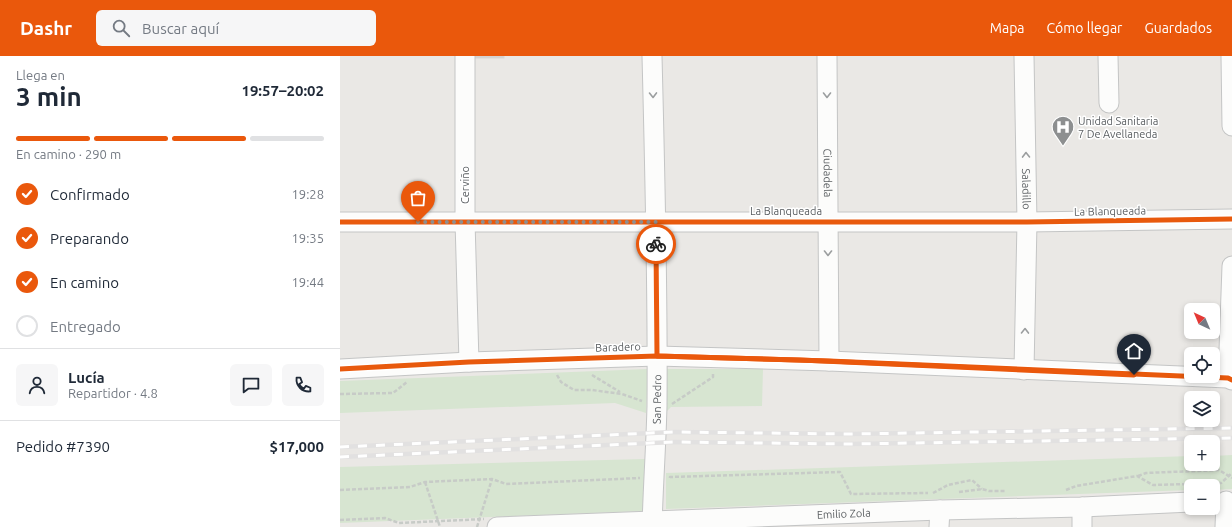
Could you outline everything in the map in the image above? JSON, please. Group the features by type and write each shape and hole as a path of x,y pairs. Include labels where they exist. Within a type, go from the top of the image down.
{"street":[{"name":"Cerviño","path":"465,56 469,362"},
{"name":"San Pedro","path":"652,56 656,222 657,356 657,408 652,524"},
{"name":"Ciudadela","path":"827,56 828,361"},
{"name":"Saladillo","path":"1024,56 1027,222 1024,370"},
{"path":"1108,56 1108,103"},
{"path":"1231,56 1232,126"},
{"name":"La Blanqueada","path":"340,222 1027,222 1232,219"},
{"path":"1230,379 1232,266"},
{"name":"Baradero","path":"340,369 411,376 469,362 657,356 828,361 1230,379"},
{"path":"1224,501 1225,527"},
{"name":"Emilio Zola","path":"497,527 652,524 939,505 1082,507 1184,502"},
{"path":"1082,507 1082,527"}],"path":[{"path":"563,372 556,372 557,376 567,386 574,390 592,390 622,394 634,397 657,408 666,408 713,377 713,371 719,371"},
{"path":"587,374 593,375 622,394"},
{"path":"400,382 411,376"},
{"path":"340,394 394,394 411,376"},
{"path":"1063,492 1076,486 1137,476 1146,472 1219,470 1232,478"},
{"path":"670,483 670,476 840,472 851,494 939,505 948,485 972,480 982,489"},
{"path":"1137,476 1153,485 1221,483 1232,473"},
{"path":"340,490 410,487 425,482 492,479 506,484 645,478"},
{"path":"477,527 492,479"},
{"path":"425,482 440,527"},
{"path":"952,492 982,489 989,491 1012,491"}],"green space":[{"path":"648,369 646,413 615,403 340,413 340,381"},
{"path":"666,369 763,369 762,406 671,407 664,414"},
{"path":"1232,455 1232,489 1220,490 1220,479 1184,479 1184,490 666,509 666,473 1184,456 1184,471 1220,471 1220,456"},
{"path":"645,459 643,511 340,523 340,467"}],"building":[{"path":"468,56 504,56 504,58 468,58"}],"railway":[{"path":"340,447 674,432 849,434 1232,428"},
{"path":"340,457 674,442 849,444 1232,438"}],"cycle path":[{"path":"340,222 1027,222 1232,219"},
{"path":"340,369 469,362 657,356 829,361 1228,378 1232,380"}],"way so far":[{"path":"418,222 656,222 656,244"}],"place":[{"name":"Unidad Sanitaria 7 De Avellaneda","path":"1063,146"}],"route":[{"path":"656,244 657,356 800,360 1134,375"}]}
